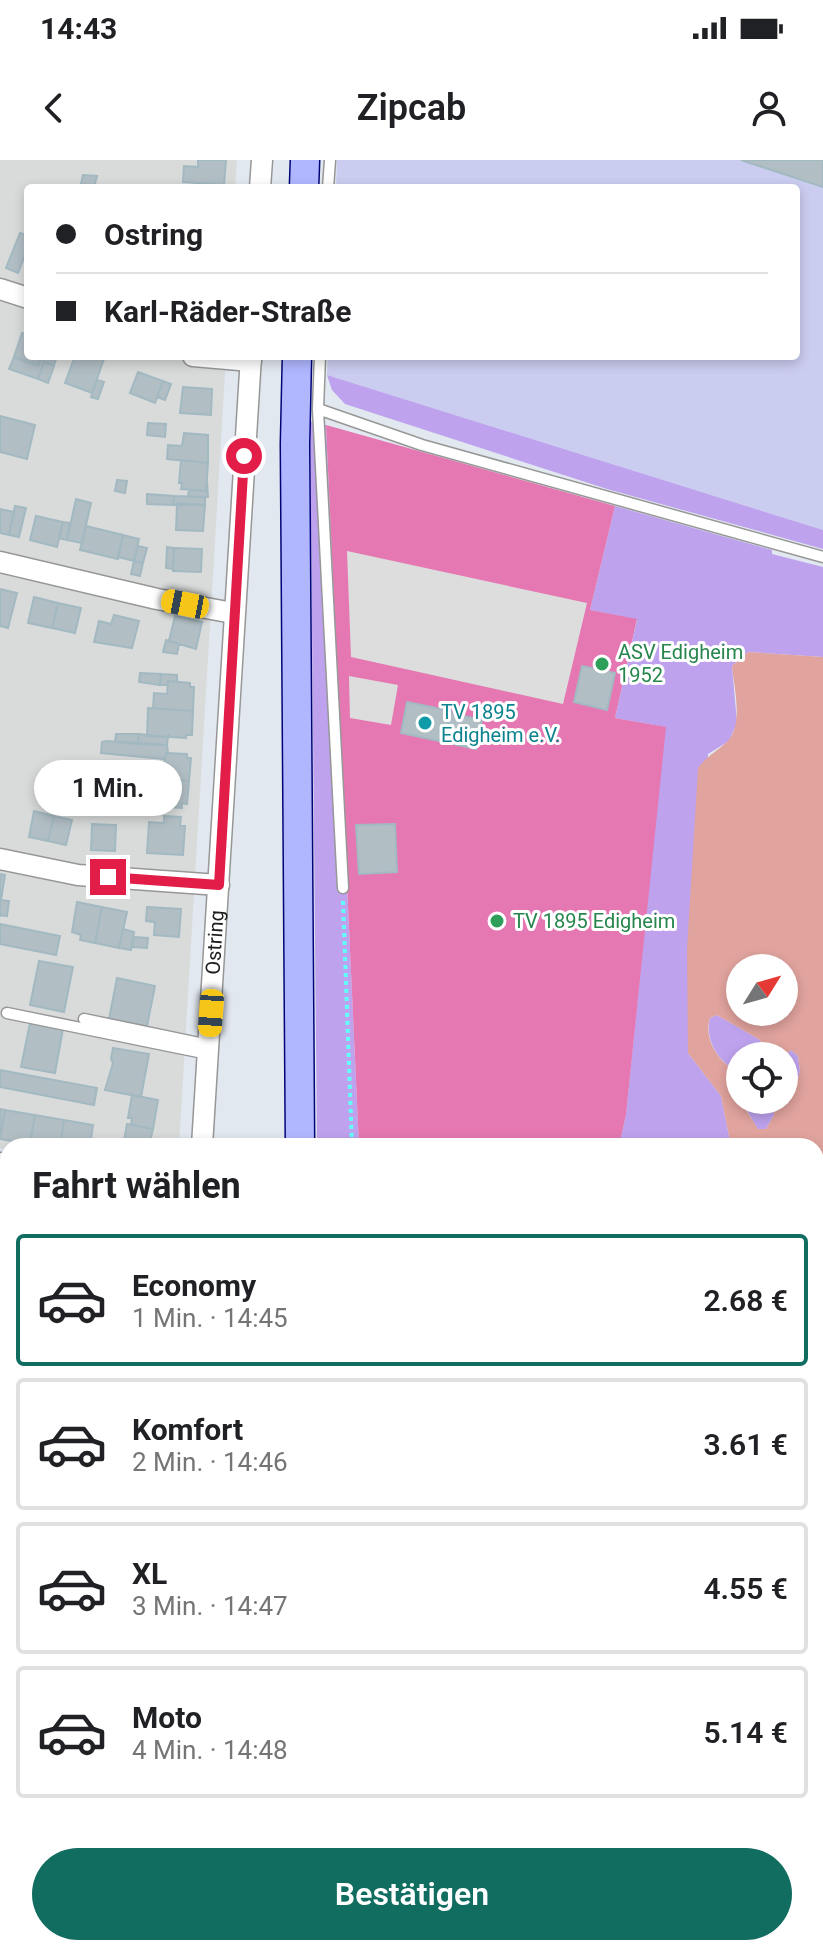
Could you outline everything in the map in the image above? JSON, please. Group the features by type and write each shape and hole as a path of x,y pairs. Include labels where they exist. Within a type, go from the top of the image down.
{"street":[{"path":"260,184 262,160"},
{"path":"304,184 305,160"},
{"path":"0,289 24,297"},
{"name":"Ostring","path":"202,1138 251,360"},
{"path":"297,360 300,1138"},
{"path":"0,562 157,599 233,613"},
{"path":"0,859 78,875 219,885"}],"lane":[{"path":"328,184 330,160"},
{"path":"320,360 318,409 343,888"},
{"path":"318,409 422,445 823,557"},
{"path":"7,1013 208,1050"},
{"path":"84,1019 208,1050"}],"path":[{"path":"343,888 352,1138"}],"shaded area":[{"path":"0,160 237,160 235,184 24,184 24,360 226,360 179,1138 0,1138"},
{"path":"337,160 823,160 823,530 327,375 328,360 800,360 800,184 336,184"},
{"path":"327,375 823,530 823,549 607,489 345,404 332,390"},
{"path":"310,421 326,425 359,1138 317,1138"},
{"name":"TV 1895 Edigheim","path":"326,425 615,506 590,610 637,619 615,718 666,727 626,1115 621,1138 359,1138"},
{"path":"615,506 823,567 823,657 748,652 732,666 737,723 729,741 708,754 688,1053 721,1096 729,1138 621,1138 626,1115 665,727 615,718 637,620 590,610"},
{"path":"347,551 587,603 563,704 351,657"},
{"path":"748,652 823,657 823,1138 729,1138 721,1096 688,1053 687,949 698,768 727,742 737,716 732,666","holes":["726,954 798,954 798,1026 736,1026 761,1042 798,1042 800,1071 798,1114 774,1114 766,1129 758,1129 749,1114 726,1114 726,1064 711,1043 708,1027 710,1018 717,1015 726,1020"]},
{"path":"349,676 398,685 391,725 350,718"},
{"path":"717,1015 726,1020 726,1026 736,1026 761,1042 726,1042 726,1063 715,1050 709,1035 710,1018"},
{"path":"749,1114 774,1114 766,1129 758,1130"}],"building":[{"path":"198,160 226,160 224,184 183,182 184,166 198,167"},
{"path":"741,160 823,160 823,187"},
{"path":"83,175 97,176 95,184 81,184"},
{"path":"20,233 24,234 24,258 18,273 6,268"},
{"path":"22,333 24,360 40,360 38,366 14,357"},
{"path":"14,357 38,366 40,360 56,360 54,365 44,362 38,379 9,369"},
{"path":"74,360 104,360 92,393 65,383"},
{"path":"44,362 54,366 48,383 38,379"},
{"path":"138,372 163,381 155,403 130,393"},
{"path":"97,380 104,382 98,399 91,397"},
{"path":"163,381 171,384 165,400 157,397"},
{"path":"183,387 212,389 211,415 180,413"},
{"path":"0,416 35,425 27,459 0,452"},
{"path":"148,423 166,424 165,437 147,435"},
{"path":"184,433 208,435 208,463 167,459 168,445 182,446"},
{"path":"181,460 208,463 206,491 181,489"},
{"path":"117,480 127,481 125,493 115,491"},
{"path":"207,481 208,497 188,497 189,490 206,491"},
{"path":"147,494 174,496 173,505 147,504"},
{"path":"174,496 205,497 205,505 173,505"},
{"path":"76,499 91,503 82,543 67,540"},
{"path":"177,503 205,505 203,531 176,530"},
{"path":"15,506 26,508 19,537 9,535"},
{"path":"0,509 14,512 9,535 0,533"},
{"path":"36,516 63,522 57,547 30,540"},
{"path":"63,522 70,523 67,540 59,538"},
{"path":"86,526 123,535 118,559 80,550"},
{"path":"123,535 139,539 134,561 118,557"},
{"path":"138,546 147,548 143,563 134,561"},
{"path":"167,547 174,548 173,569 166,568"},
{"path":"174,548 202,549 201,572 173,571"},
{"path":"134,561 143,563 140,576 131,574"},
{"path":"0,589 17,593 8,628 0,626"},
{"path":"34,597 58,603 52,628 28,623"},
{"path":"58,603 81,608 75,633 52,628"},
{"path":"114,615 139,621 132,648 94,642 99,621 111,624"},
{"path":"175,616 202,622 196,649 169,641"},
{"path":"166,640 179,644 177,654 163,652"},
{"path":"582,666 615,673 607,710 574,702"},
{"path":"140,673 161,674 160,685 139,682"},
{"path":"161,674 177,675 177,682 168,681 168,685 160,685"},
{"path":"168,681 190,683 190,687 194,687 193,711 153,708 154,693 167,694"},
{"name":"TV 1895 Edigheim e.V.","path":"407,702 451,711 444,742 401,733"},
{"path":"148,708 193,711 192,735 186,735 186,738 147,736"},
{"path":"450,713 482,720 476,749 444,742"},
{"path":"116,734 139,734 138,744 115,742"},
{"path":"139,734 168,737 167,745 138,744"},
{"path":"102,742 167,745 168,753 163,759 101,753"},
{"path":"166,753 187,754 187,758 191,758 189,781 161,779"},
{"path":"161,779 189,781 187,804 182,803 182,808 166,807 167,804 160,803"},
{"path":"125,801 144,803 144,812 125,811"},
{"path":"34,811 54,816 48,841 29,837"},
{"path":"54,816 72,820 66,845 48,841"},
{"path":"164,816 181,817 180,826 185,826 183,855 147,853 149,822 164,823"},
{"path":"92,824 116,825 115,851 91,850"},
{"path":"395,824 397,872 359,874 356,825"},
{"path":"0,874 5,875 1,900 9,901 7,916 0,915"},
{"path":"77,902 102,907 95,943 80,940 81,935 72,932"},
{"path":"102,907 127,912 119,948 95,943"},
{"path":"147,907 181,909 179,937 154,935 155,922 146,921"},
{"path":"0,924 60,936 56,955 0,944"},
{"path":"123,929 134,932 131,950 119,948"},
{"path":"133,937 148,938 147,948 132,947"},
{"path":"39,961 73,967 64,1012 30,1005"},
{"path":"117,978 155,986 147,1026 109,1019"},
{"path":"30,1023 63,1029 55,1073 21,1067"},
{"path":"113,1048 149,1054 141,1097 105,1090 113,1063"},
{"path":"0,1070 97,1088 94,1105 0,1087"},
{"path":"132,1095 158,1100 153,1129 131,1125 132,1118 128,1118"},
{"path":"0,1109 5,1110 0,1138"},
{"path":"5,1110 35,1115 31,1138 0,1138"},
{"path":"35,1115 64,1120 61,1138 31,1138"},
{"path":"64,1120 93,1125 91,1138 61,1138"},
{"path":"127,1124 153,1129 151,1138 124,1138"}],"place":[{"name":"ASV Edigheim 1952","path":"602,664"},
{"name":"TV 1895 Edigheim e.V.","path":"425,723"},
{"name":"TV 1895 Edigheim","path":"497,921"}],"route":[{"path":"108,877 219,885 244,456"}]}
